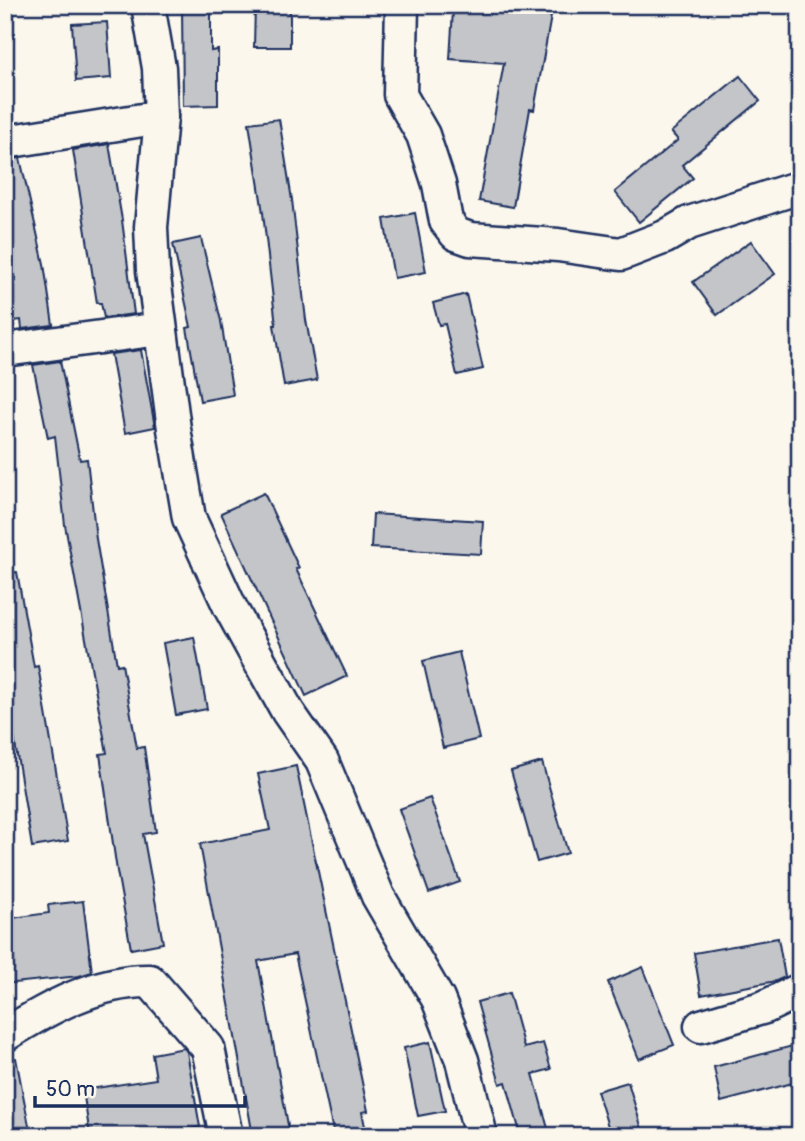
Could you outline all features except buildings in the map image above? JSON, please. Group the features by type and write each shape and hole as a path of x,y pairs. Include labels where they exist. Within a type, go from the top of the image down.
{"street":[{"path":"148,5 159,68 161,117 151,227 153,270 189,518 230,607 259,660 288,712 322,761 378,896 438,999 462,1060 481,1136"},
{"path":"402,5 400,96 423,135 439,184 446,221 456,233 470,239 558,245 621,254 665,237 689,223 800,187"},
{"path":"5,142 161,117"},
{"path":"5,350 160,329"},
{"path":"5,1035 50,1007 128,980 150,981 208,1048 226,1136"},
{"path":"701,1026 765,1007 800,990"}]}
